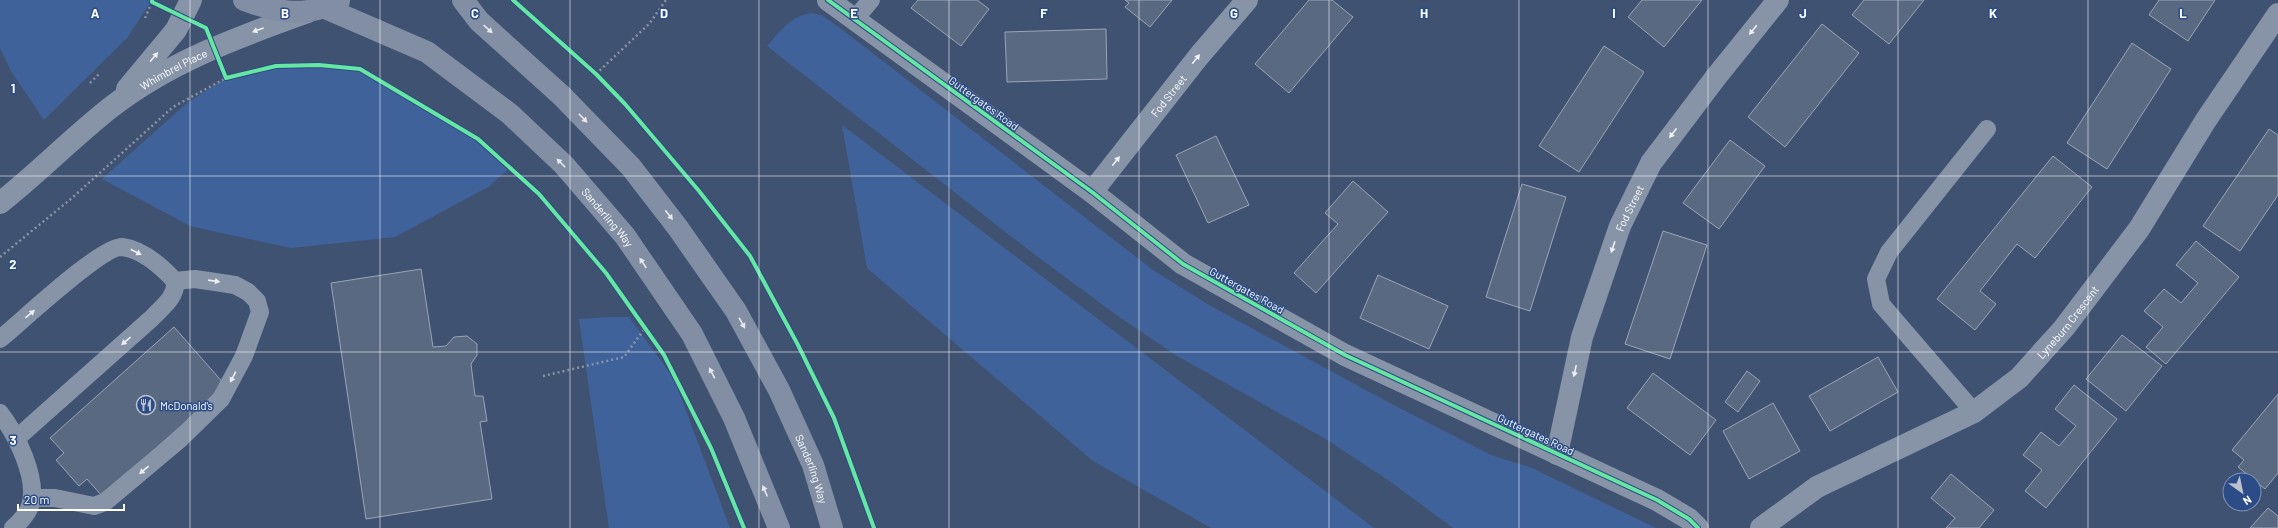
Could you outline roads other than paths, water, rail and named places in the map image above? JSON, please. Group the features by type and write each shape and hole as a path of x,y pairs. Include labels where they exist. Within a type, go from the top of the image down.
{"street":[{"name":"Sanderling Way","path":"244,0 273,11 325,7 426,52 510,114 564,165 625,236 692,334 734,418 778,528"},
{"name":"Sanderling Way","path":"462,0 479,21 562,96 631,167 683,234 736,311 779,390 813,465 832,528"},
{"name":"Guttergates Road","path":"828,0 1092,192 1183,264 1345,355 1657,500 1689,518 1698,528"},
{"name":"Fod Street","path":"1092,192 1198,56 1247,0"},
{"name":"Fod Street","path":"1557,454 1582,337 1620,226 1651,162 1716,76 1778,0"},
{"name":"Whimbrel Place","path":"0,203 111,108 173,67 214,47 325,7"},
{"name":"Whimbrel Place","path":"111,108 176,30 187,8"},
{"name":"Lyneburn Crescent","path":"1761,528 1817,487 1974,412 2019,378 2064,328 2139,229 2206,120 2278,14"}],"lane":[{"path":"854,20 872,0"},
{"path":"1974,412 1881,304 1876,279 1889,252 1987,129"},
{"path":"0,339 96,258 115,248 120,247 132,249 150,259 175,281 176,289 172,297 152,318 17,438"},
{"path":"32,498 55,498 94,506 105,502 180,439 221,398 244,356 260,312 257,302 248,292 235,285 195,279 175,281"},
{"path":"0,413 17,438 28,473 32,498 30,508 13,528"}],"place":[{"name":"McDonald's","path":"146,405"}]}
